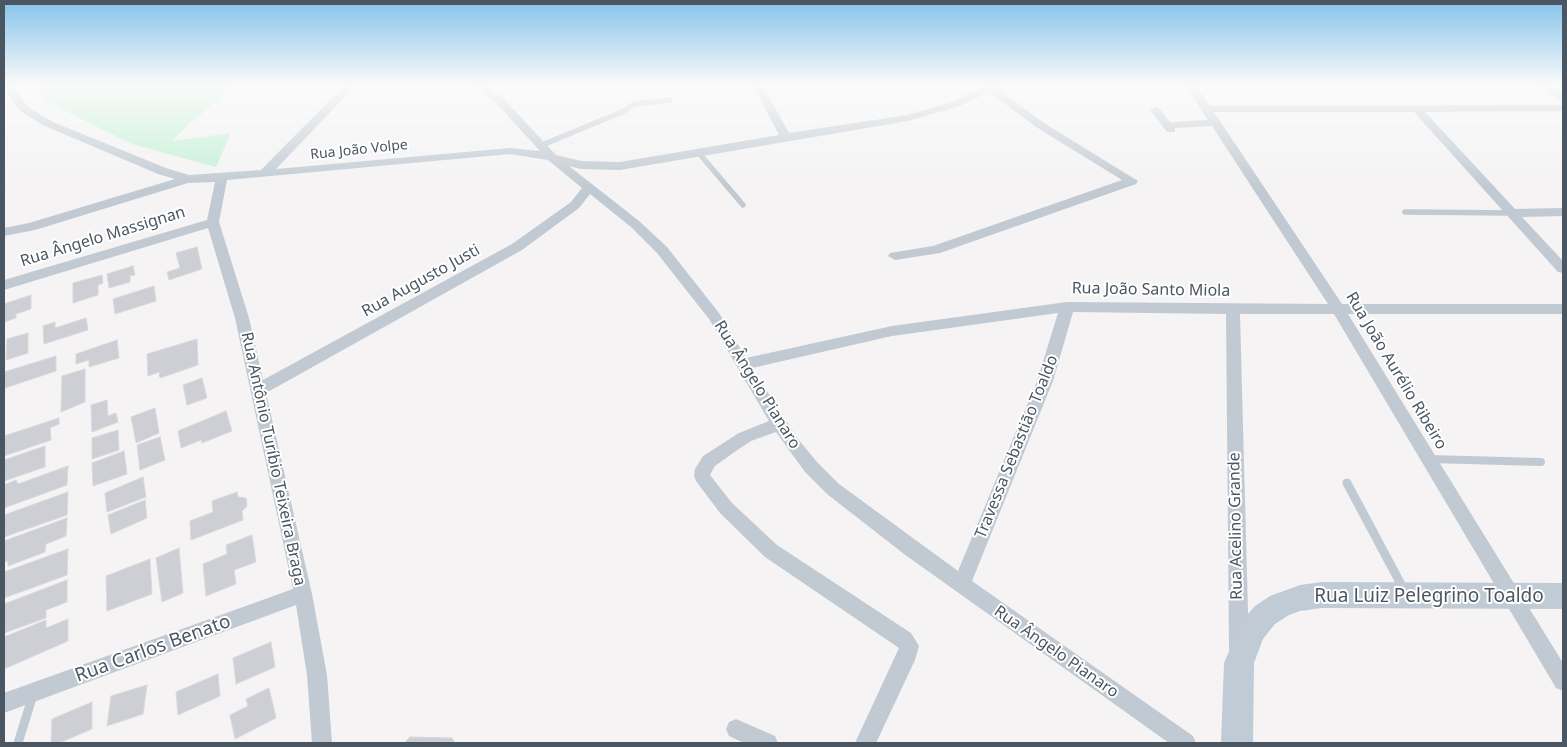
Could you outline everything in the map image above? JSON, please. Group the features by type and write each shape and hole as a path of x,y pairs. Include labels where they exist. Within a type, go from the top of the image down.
{"street":[{"name":"Rua João Volpe","path":"38,119 162,171 188,179 221,179 491,152 546,151 581,165 606,167 636,164 901,119"},
{"path":"263,175 318,119"},
{"name":"Rua Ângelo Pianaro","path":"516,119 546,151 635,224 662,250 702,299 744,364 779,424 811,467 833,489 879,526 1186,743"},
{"path":"776,119 786,137"},
{"path":"895,256 935,250 1132,181 1033,119"},
{"path":"1162,119 1169,128 1216,123"},
{"name":"Rua João Aurélio Ribeiro","path":"1213,119 1338,310 1563,681"},
{"path":"1426,119 1563,269"},
{"path":"4,232 31,226 188,179"},
{"path":"212,222 221,179"},
{"name":"Rua Augusto Justi","path":"258,390 518,247 575,205 589,187"},
{"path":"1512,213 1563,212"},
{"name":"Rua Ângelo Massignan","path":"4,285 212,222"},
{"name":"Rua Antônio Turíbio Teixeira Braga","path":"212,222 234,286 302,594 316,675 322,743"},
{"name":"Rua João Santo Miola","path":"744,364 892,331 1066,306 1338,310 1563,309"},
{"name":"Travessa Sebastião Toaldo","path":"961,585 1042,389 1054,355 1066,306"},
{"name":"Rua Acelino Grande","path":"1233,309 1239,663 1237,743"},
{"path":"779,424 745,437 728,448 709,461 703,469 702,476 726,508 771,551 904,639 909,646 865,743"},
{"name":"Rua Carlos Benato","path":"4,703 302,594"},
{"name":"Rua Luiz Pelegrino Toaldo","path":"1239,663 1252,631 1265,616 1280,605 1300,598 1322,596 1563,596"},
{"path":"736,729 768,743"}],"lane":[{"path":"546,151 609,119"},
{"path":"698,152 743,205"},
{"path":"1405,212 1512,213"},
{"path":"1429,459 1541,462"},
{"path":"1347,482 1408,596"},
{"path":"18,743 34,692"}],"green space":[{"path":"81,119 195,119 172,141 231,133 216,167 132,144"}],"building":[{"path":"197,247 202,269 169,280 167,272 180,268 176,253"},
{"path":"133,266 135,275 130,276 130,282 109,288 107,274"},
{"path":"102,275 103,283 98,285 98,295 73,303 73,283"},
{"path":"154,286 156,301 115,314 113,299"},
{"path":"31,295 31,309 16,314 16,318 4,322 4,304"},
{"path":"86,318 88,330 44,344 43,326 55,322 55,328"},
{"path":"28,333 28,353 6,360 7,339"},
{"path":"197,339 198,365 160,378 159,372 148,376 147,354"},
{"path":"117,340 119,358 89,367 89,360 76,364 76,354"},
{"path":"56,356 56,371 5,388 4,372"},
{"path":"85,369 85,402 61,412 62,376"},
{"path":"202,378 207,398 187,405 183,385"},
{"path":"107,400 108,416 116,413 118,422 92,432 91,405"},
{"path":"155,408 159,433 136,443 131,417"},
{"path":"226,411 232,431 202,443 201,440 181,448 178,431"},
{"path":"59,418 59,424 50,428 51,440 4,456 4,436"},
{"path":"118,430 119,450 92,459 92,438"},
{"path":"160,437 165,460 140,470 137,445"},
{"path":"45,446 45,467 4,481 4,460"},
{"path":"124,451 127,474 93,486 92,463"},
{"path":"68,466 67,485 4,508 4,485 16,480 18,484"},
{"path":"143,477 146,497 107,512 105,493"},
{"path":"68,492 67,515 4,537 4,515"},
{"path":"237,492 238,497 246,498 247,506 242,511 243,520 191,540 190,521 213,512 212,501"},
{"path":"145,500 147,518 111,534 108,515"},
{"path":"67,518 66,536 46,544 45,552 8,566 8,561 4,562 4,541"},
{"path":"252,535 256,562 234,570 236,584 206,596 203,564 227,554 226,545"},
{"path":"179,548 183,593 162,602 156,558"},
{"path":"68,549 67,575 4,598 4,572"},
{"path":"150,559 152,594 107,611 106,576"},
{"path":"67,580 67,602 46,610 46,618 4,633 4,604"},
{"path":"68,619 68,641 4,669 4,637 46,620 46,628"},
{"path":"271,642 275,667 236,684 233,658"},
{"path":"218,674 220,696 178,715 176,692"},
{"path":"147,685 143,714 107,726 111,696"},
{"path":"269,688 276,718 235,739 230,715 248,706 246,699"},
{"path":"92,702 92,729 59,743 51,743 52,719"},
{"path":"410,737 452,738 455,743 404,743"}]}
